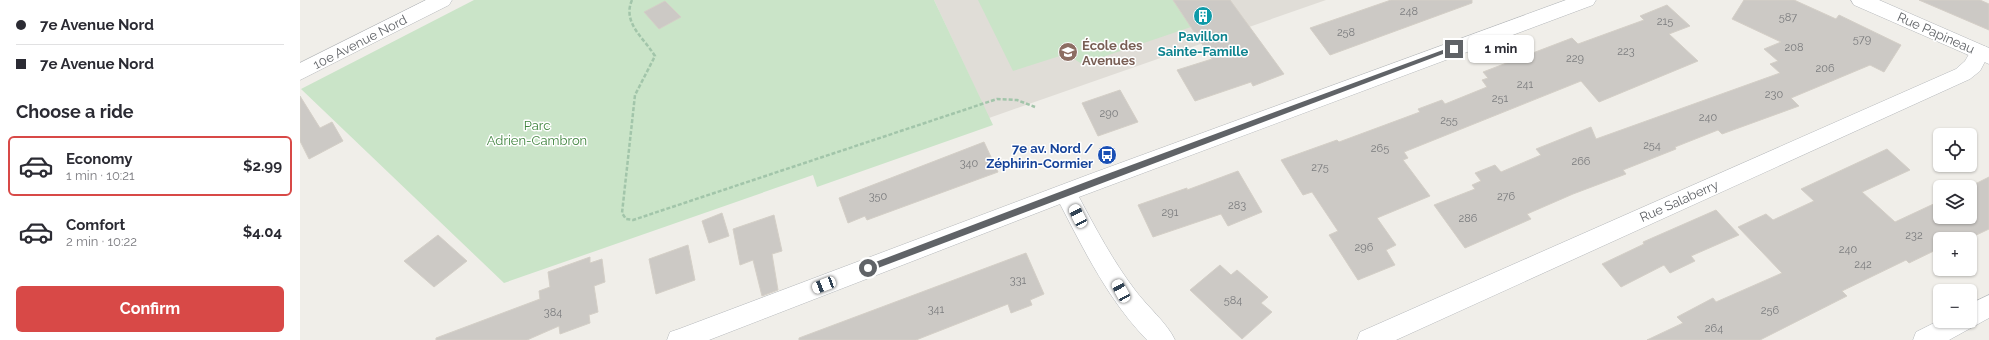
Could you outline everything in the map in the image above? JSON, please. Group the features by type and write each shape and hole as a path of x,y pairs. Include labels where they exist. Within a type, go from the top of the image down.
{"street":[{"name":"10e Avenue Nord","path":"300,72 442,0"},
{"path":"679,340 1066,193 1586,0"},
{"name":"Rue Papineau","path":"1861,0 1984,54"},
{"name":"Rue Salaberry","path":"1369,340 1963,74 1984,54"},
{"path":"1066,193 1121,291 1134,310 1163,340"},
{"path":"1977,312 1989,306"},
{"path":"1925,340 1948,328"}],"path":[{"path":"632,0 627,7 627,16 655,56 635,95 622,213 626,219 633,220 997,99 1008,97 1021,100 1035,107"}],"shaded area":[{"name":"École des Avenues","path":"934,0 1326,0 989,118"}],"green space":[{"name":"Parc Adrien-Cambron","path":"474,0 934,0 993,125 817,187 813,175 504,283 301,89"},
{"path":"978,0 1173,0 1191,27 1082,64 1066,54 1013,71"}],"building":[{"path":"1173,0 1230,0 1284,74 1253,86 1251,82 1195,101 1177,70 1212,59"},
{"path":"1391,0 1472,0 1472,3 1330,55 1310,28"},
{"path":"1744,0 1794,0 1836,19 1839,15 1901,45 1884,72 1870,65 1791,98 1799,106 1722,134 1718,130 1675,147 1676,149 1623,170 1626,174 1573,194 1527,214 1531,219 1465,248 1434,205 1475,189 1472,185 1481,181 1475,173 1495,165 1501,172 1541,155 1536,149 1591,127 1596,139 1780,73 1770,64 1778,61 1764,49 1781,42 1732,19"},
{"path":"1919,0 1980,0 1989,4 1989,30"},
{"path":"665,1 681,17 659,29 644,12"},
{"path":"1667,5 1690,26 1669,34 1698,61 1599,102 1581,81 1404,152 1408,158 1403,160 1430,196 1377,218 1396,245 1386,250 1395,265 1358,280 1329,235 1338,231 1312,192 1303,195 1281,160 1337,140 1339,142 1420,112 1418,109 1442,100 1445,104 1487,87 1482,80 1488,78 1483,72 1572,38 1578,44 1644,20 1640,16"},
{"path":"1120,90 1138,122 1098,136 1082,103"},
{"path":"300,96 320,128 332,122 343,141 309,159 300,141"},
{"path":"984,142 998,172 867,220 865,216 848,223 839,198"},
{"path":"1887,149 1910,170 1862,192 1895,222 1933,204 1933,224 1977,224 1977,183 1989,177 1989,229 1977,235 1977,232 1933,232 1933,251 1909,263 1906,260 1842,291 1847,296 1760,340 1647,340 1683,323 1677,317 1713,298 1716,302 1782,273 1738,227 1766,214 1773,220 1814,201 1801,189"},
{"path":"1238,171 1262,212 1228,226 1221,214 1153,237 1138,205 1187,188 1187,190"},
{"path":"1716,210 1739,235 1691,256 1695,261 1670,273 1664,265 1621,287 1602,264 1644,244 1643,242"},
{"path":"722,213 729,236 709,243 702,221"},
{"path":"774,215 782,251 772,254 778,290 762,296 753,260 740,265 733,229"},
{"path":"438,235 467,261 434,287 404,261"},
{"path":"688,245 695,280 656,294 649,259"},
{"path":"1026,253 1044,294 1030,300 1032,305 1011,313 1008,304 916,340 799,340 799,338"},
{"path":"590,257 590,263 602,259 605,282 594,286 598,312 589,315 590,323 560,334 559,326 527,340 436,340 436,338 540,299 539,291 550,287 548,272"},
{"path":"1220,265 1231,275 1237,270 1268,297 1261,303 1272,312 1242,339 1190,290"}],"place":[{"name":"Pavillon Sainte-Famille","path":"1203,16"},
{"name":"École des Avenues","path":"1068,52"},
{"name":"7e av. Nord / Zéphirin-Cormier","path":"1107,155"}],"route":[{"path":"868,268 1101,179 1454,49"}]}
